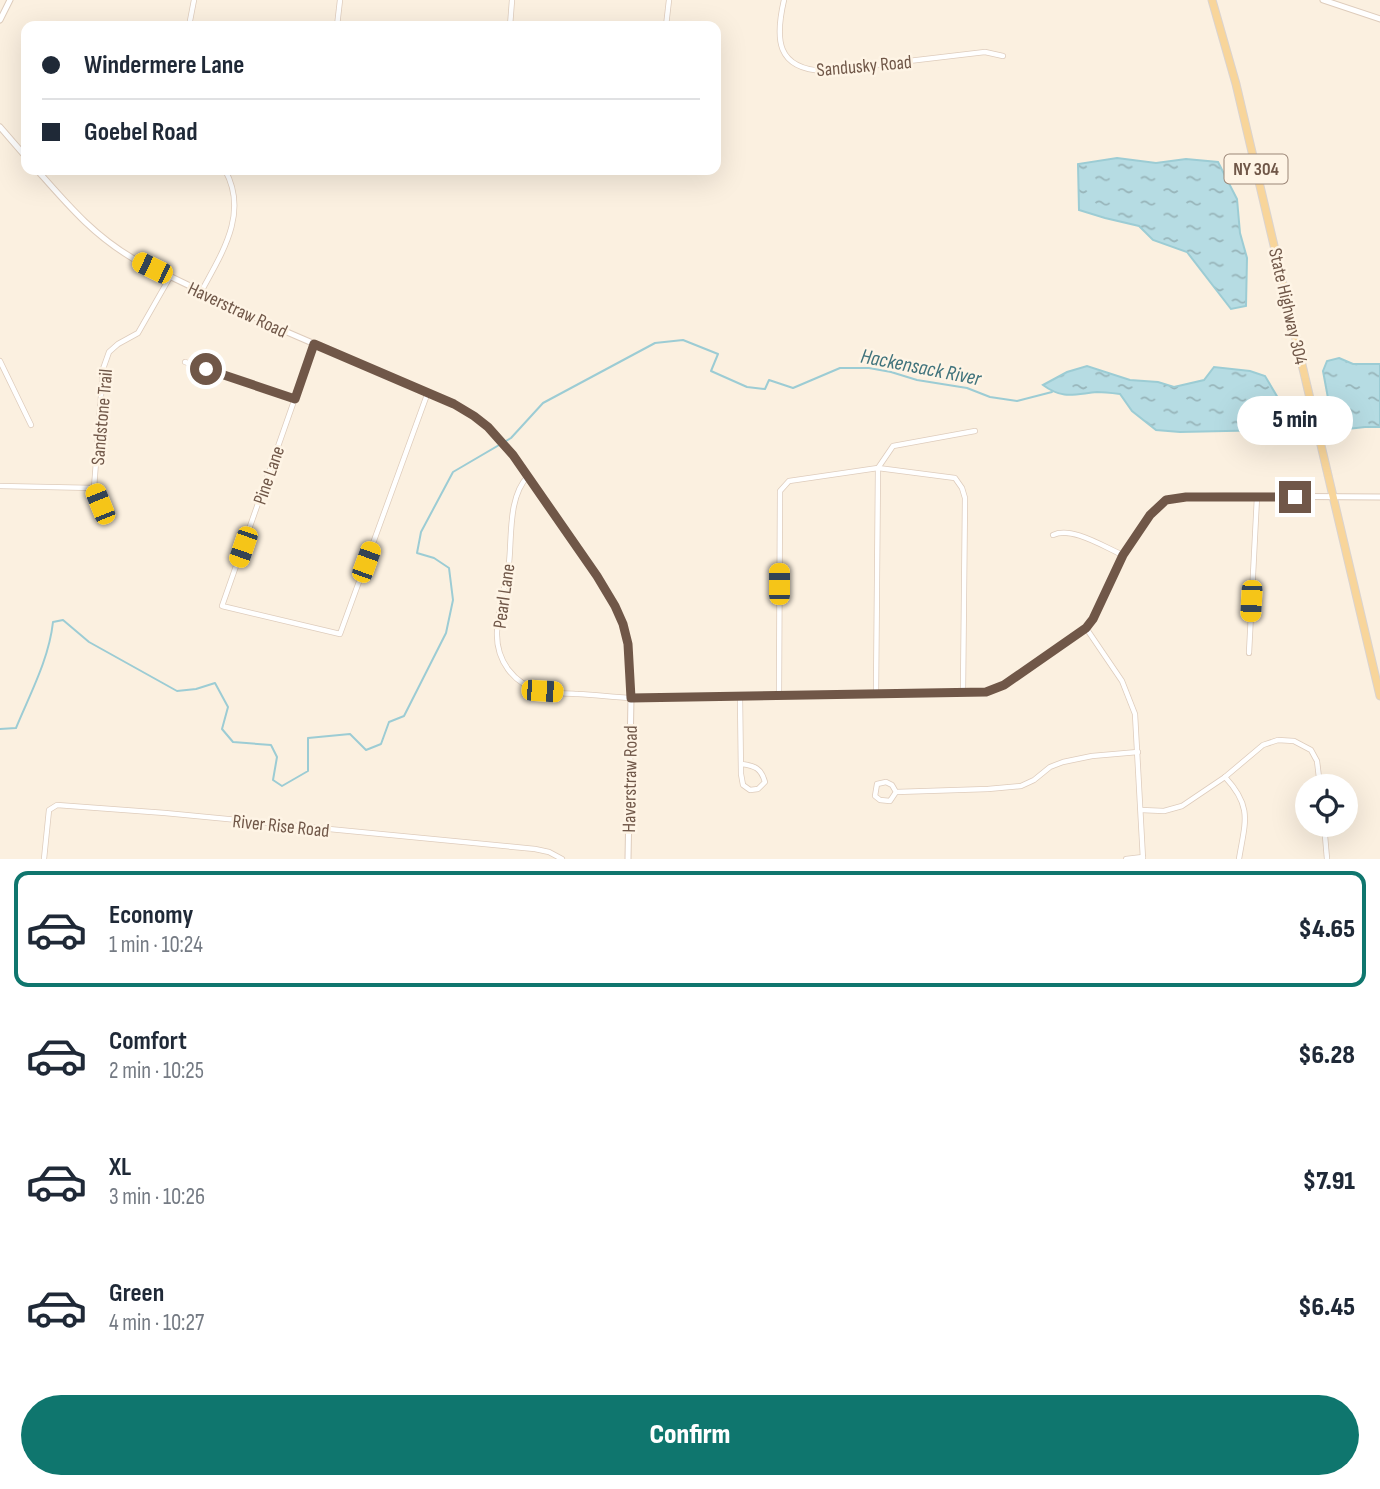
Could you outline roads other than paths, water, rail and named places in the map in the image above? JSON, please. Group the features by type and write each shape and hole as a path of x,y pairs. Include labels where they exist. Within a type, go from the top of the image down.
{"main road":[{"name":"State Highway 304","path":"1212,0 1236,84 1380,696"}],"street":[{"path":"0,20 10,0"},
{"path":"189,21 194,0"},
{"path":"338,21 340,0"},
{"path":"510,21 512,0"},
{"path":"667,21 669,0"},
{"name":"Sandusky Road","path":"784,0 779,22 781,46 795,65 810,71 985,52 1003,56"},
{"path":"1323,0 1380,19"},
{"path":"0,128 21,151"},
{"name":"Haverstraw Road","path":"42,175 103,240 134,259 314,344 428,392 464,410 501,440 597,576 623,624 628,644 631,698 628,859"},
{"path":"201,292 226,244 234,219 235,193 228,175"},
{"name":"Sandstone Trail","path":"0,486 94,488 103,369 110,352 118,344 138,333 170,277"},
{"name":"Pine Lane","path":"314,344 222,606 340,634 428,392"},
{"path":"0,360 31,425"},
{"path":"184,362 295,399"},
{"path":"876,695 878,468 892,446 975,431"},
{"path":"779,695 780,491 789,481 878,468 955,478 962,488 965,498 964,693"},
{"name":"Pearl Lane","path":"528,476 518,492 514,513 497,631 500,657 516,679 542,691 631,698"},
{"path":"94,488 106,519"},
{"path":"1249,653 1257,496"},
{"path":"631,698 986,692 1004,685 1086,628 1093,619 1123,555 1150,515 1166,500 1186,497 1257,496 1380,497"},
{"path":"1053,535 1060,532 1075,534 1123,555"},
{"path":"1086,628 1122,681 1135,714 1143,858 1126,859"},
{"path":"740,697 741,774 743,785 750,790 758,789 765,782 762,773 753,766 742,765"},
{"path":"1141,810 1164,811 1182,807 1264,745 1278,740 1294,741 1311,750 1317,761 1319,774"},
{"path":"896,792 1021,786 1063,761 1138,752"},
{"path":"1225,777 1237,789 1244,804 1245,821 1239,859"},
{"path":"887,782 896,792 890,801 880,800 875,796 877,784 887,782"},
{"name":"River Rise Road","path":"44,859 49,810 57,805 534,849 550,852 562,859"},
{"path":"1325,837 1327,859"}],"water":[{"path":"1117,158 1156,163 1186,159 1218,162 1237,199 1240,233 1247,258 1246,306 1231,309 1187,252 1153,240 1139,226 1079,210 1078,164"},
{"path":"1339,358 1353,364 1380,364 1380,427 1339,430 1330,415 1285,418 1276,430 1156,430 1132,411 1120,394 1063,394 1043,385 1067,372 1087,366 1130,380 1158,382 1174,387 1204,380 1214,367 1250,371 1265,376 1284,408 1328,398 1323,371 1327,361"}],"waterway":[{"name":"Hackensack River","path":"0,729 16,728 43,663 53,622 63,620 89,642 177,691 215,683 228,707 222,729 233,742 271,745 277,757 273,780 282,786 308,771 308,738 350,734 366,750 381,744 389,722 404,716 446,633 453,600 449,568 434,558 417,553 421,532 453,472 511,438 543,403 655,343 683,340 718,354 711,371 747,387 765,389 769,380 793,388 840,368 869,368 1017,401 1052,392"}]}
